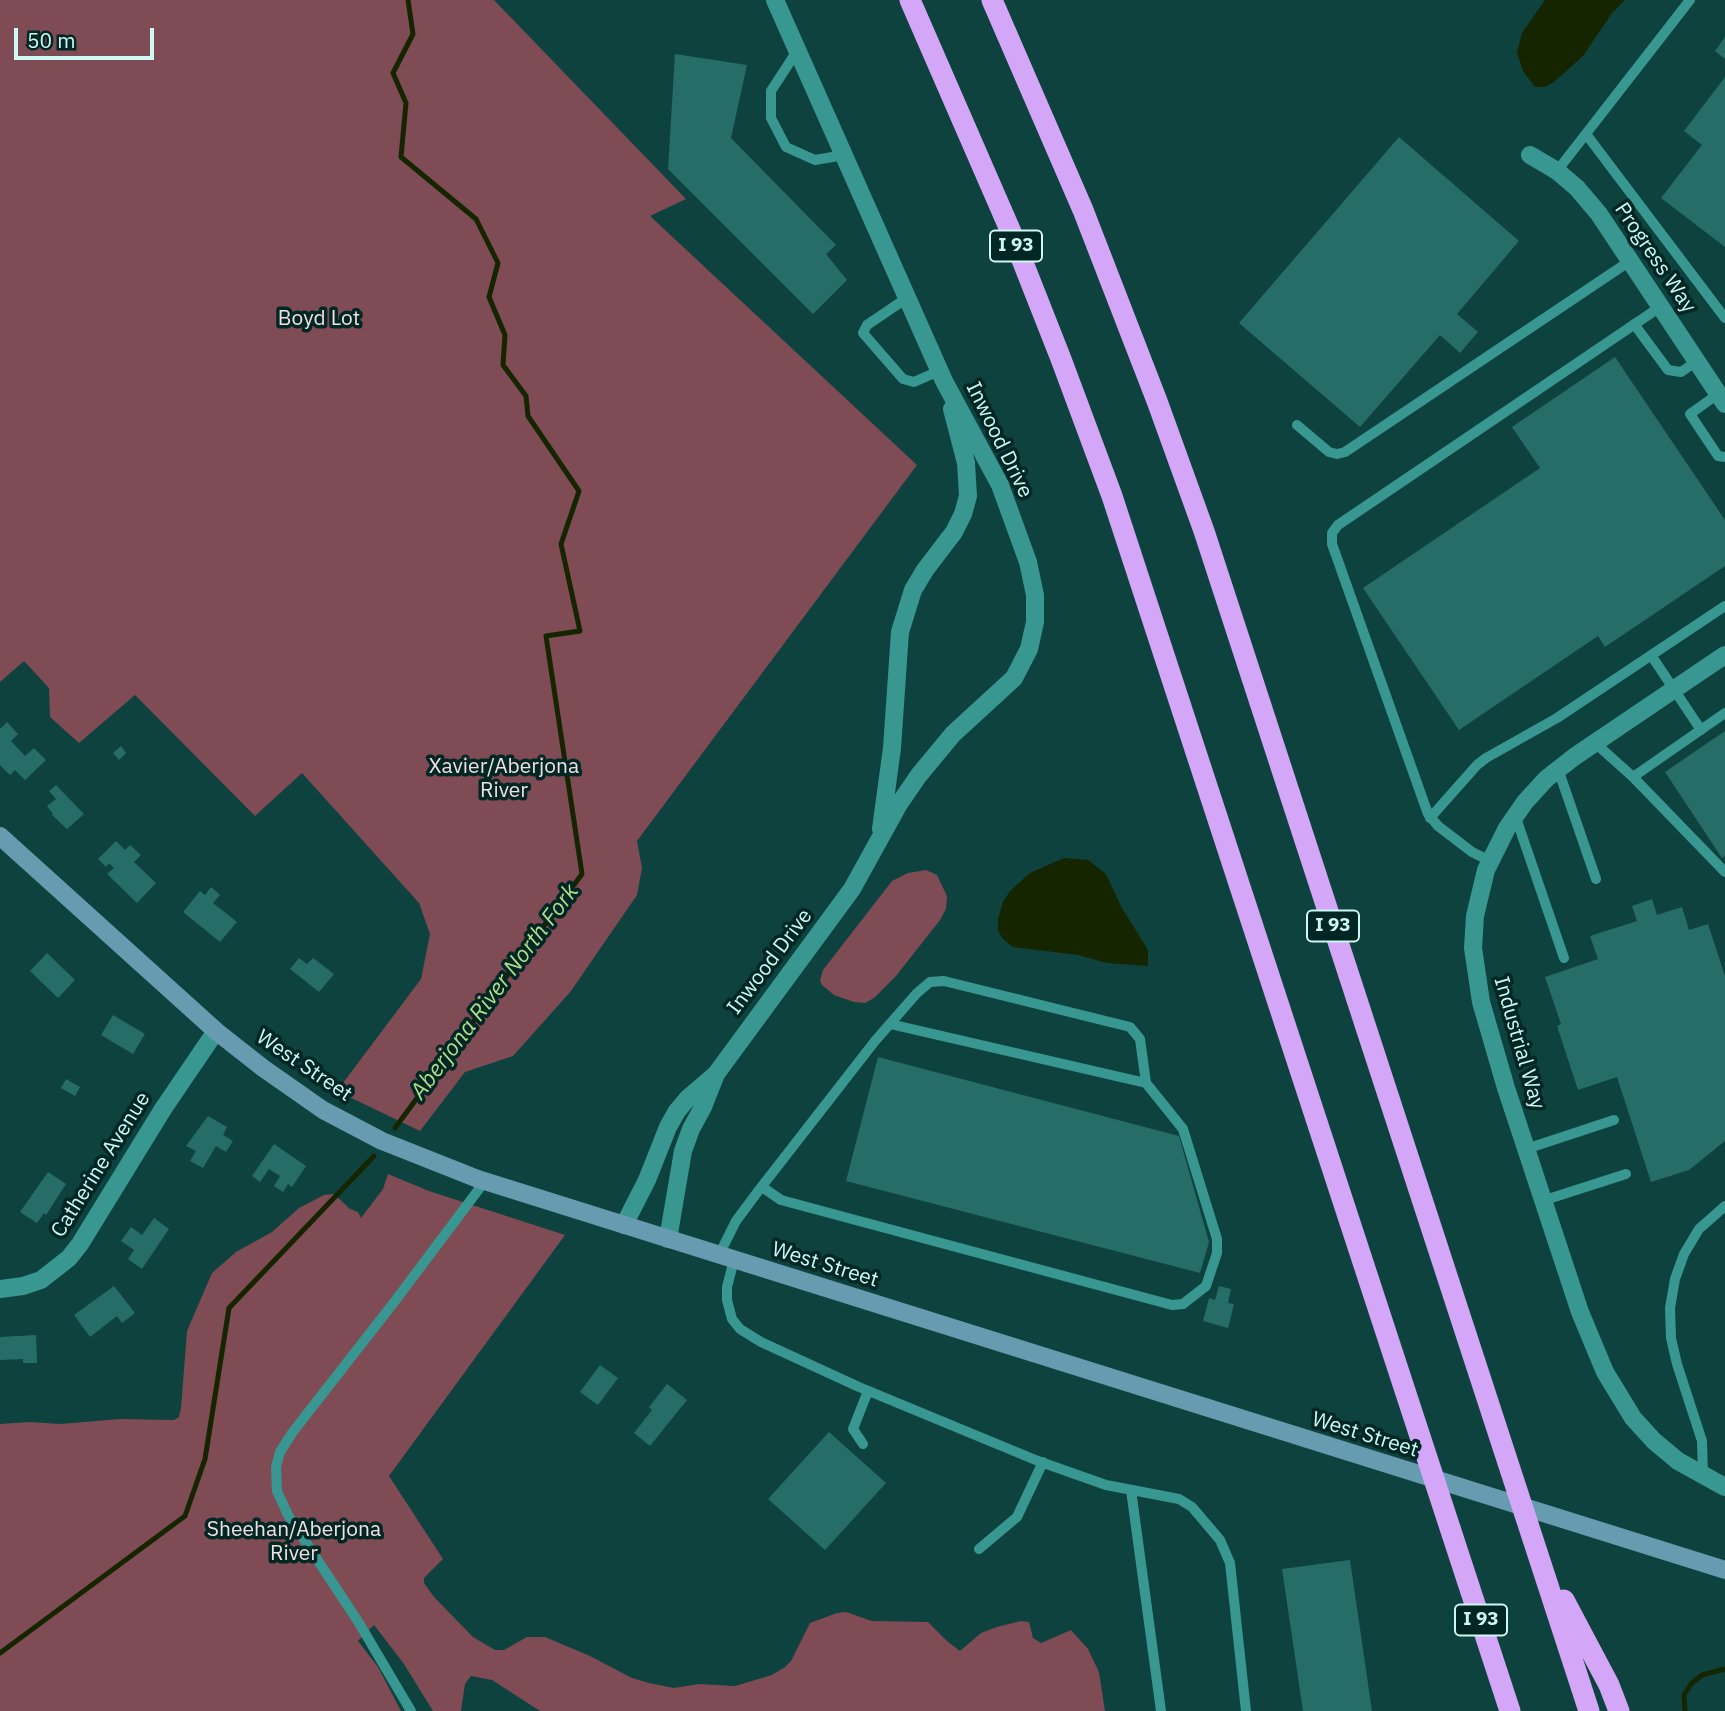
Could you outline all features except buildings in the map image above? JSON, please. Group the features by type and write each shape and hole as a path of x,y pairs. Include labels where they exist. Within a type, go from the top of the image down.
{"highway":[{"name":"I 93","path":"910,0 1021,258 1116,507 1510,1711"},
{"name":"I 93","path":"992,0 1083,210 1143,363 1199,518 1589,1711"},
{"path":"1537,1551 1619,1711"}],"main road":[{"name":"West Street","path":"0,836 216,1031 323,1110 382,1141 485,1181 726,1258 1725,1570"}],"street":[{"name":"Inwood Drive","path":"624,1225 647,1180 668,1127 688,1098 716,1074 852,889 899,804 941,746 1014,678 1029,649 1035,622 1035,595 1028,562 1000,485 941,376 775,0"},
{"name":"Progress Way","path":"1530,155 1558,171 1592,205 1697,362 1720,389"},
{"name":"Inwood Drive","path":"880,839 892,748 900,632 913,590 954,532 968,496 966,463 941,376"},
{"name":"Industrial Way","path":"1725,655 1594,742 1535,790 1515,815 1490,861 1475,916 1474,964 1490,1034 1542,1201 1580,1312 1616,1393 1633,1418 1654,1441 1678,1461 1725,1487"},
{"name":"Catherine Avenue","path":"0,1289 41,1280 69,1258 216,1031"},
{"name":"Inwood Drive","path":"668,1239 683,1151 716,1074"}],"lane":[{"path":"1558,171 1689,0"},
{"path":"797,51 771,91 771,118 786,147 815,160 844,155"},
{"path":"1586,134 1725,318"},
{"path":"1297,425 1329,452 1345,452 1630,261"},
{"path":"907,299 867,325 863,333 903,379 914,382 941,376"},
{"path":"1490,861 1472,852 1430,818 1332,544 1332,533 1338,524 1660,307"},
{"path":"1634,324 1668,370 1681,372 1697,362"},
{"path":"1720,389 1690,414 1718,456 1725,457"},
{"path":"1430,818 1486,758 1557,718 1725,606"},
{"path":"1651,655 1701,730"},
{"path":"1633,777 1725,713"},
{"path":"1594,742 1633,777 1725,872"},
{"path":"1558,769 1596,879"},
{"path":"1515,815 1564,958"},
{"path":"762,1187 781,1200 1181,1305 1208,1284 1218,1245 1183,1129 1146,1083 1140,1039 1130,1027 944,981 926,984 890,1024 762,1187 736,1221 726,1258 727,1300 732,1319 740,1329 761,1342 868,1391 1106,1485 1179,1499 1203,1517 1220,1540 1230,1563 1246,1711"},
{"path":"890,1024 1146,1083"},
{"path":"1526,1149 1614,1120"},
{"path":"1542,1201 1626,1174"},
{"path":"411,1711 359,1623 288,1515 277,1491 276,1467 280,1452 292,1433 485,1181"},
{"path":"1703,1476 1702,1441 1677,1364 1671,1338 1670,1307 1675,1279 1684,1254 1699,1229 1725,1206"},
{"path":"863,1444 853,1429 868,1391"},
{"path":"979,1549 1017,1517 1043,1462"},
{"path":"1131,1490 1161,1711"}],"green space":[{"name":"Boyd Lot","path":"0,0 494,0 686,199 650,216 917,465 637,841 642,868 637,895 571,991 513,1056 465,1072 420,1131 337,1091 421,979 430,934 419,903 302,773 255,816 135,695 79,743 50,717 49,688 24,661 0,682"},
{"path":"926,870 937,875 947,896 946,909 940,920 896,976 874,998 865,1003 834,995 822,985 820,980 823,970 892,881 908,873"},
{"name":"Sheehan/Aberjona River","path":"388,1174 429,1191 565,1235 389,1476 443,1559 424,1578 424,1583 473,1637 495,1650 504,1650 527,1637 545,1637 632,1678 674,1688 699,1684 735,1686 772,1675 791,1661 810,1623 837,1613 846,1612 872,1621 928,1622 960,1651 981,1633 1021,1621 1029,1622 1033,1638 1041,1643 1071,1630 1088,1649 1099,1672 1105,1711 540,1711 492,1680 471,1676 465,1684 461,1711 433,1711 404,1664 374,1625 358,1641 378,1667 401,1711 0,1711 0,1424 60,1424 121,1419 174,1420 179,1417 187,1331 212,1273 236,1252 272,1232 299,1208 324,1195 334,1194 350,1209 358,1212 361,1218 383,1189"}],"shaded area":[{"path":"1545,0 1625,0 1612,13 1583,56 1554,82 1545,87 1535,87 1523,71 1517,53 1522,33"},
{"path":"1064,858 1088,860 1106,874 1122,908 1148,950 1148,966 1107,963 1078,955 1013,947 1003,939 998,931 998,919 1003,902 1010,891 1030,873"}],"waterway":[{"name":"Aberjona River North Fork","path":"395,1128 582,874 546,636 580,631 561,544 579,491 528,416 526,396 503,365 505,335 489,297 498,263 476,219 401,157 406,103 393,73 413,34 408,0"},
{"name":"Aberjona River North Fork","path":"0,1653 185,1516 205,1459 229,1308 374,1156"},
{"path":"1685,1711 1684,1695 1691,1684 1702,1675 1725,1669"}],"park label":[{"name":"Xavier/Aberjona River","path":"504,779"}]}
